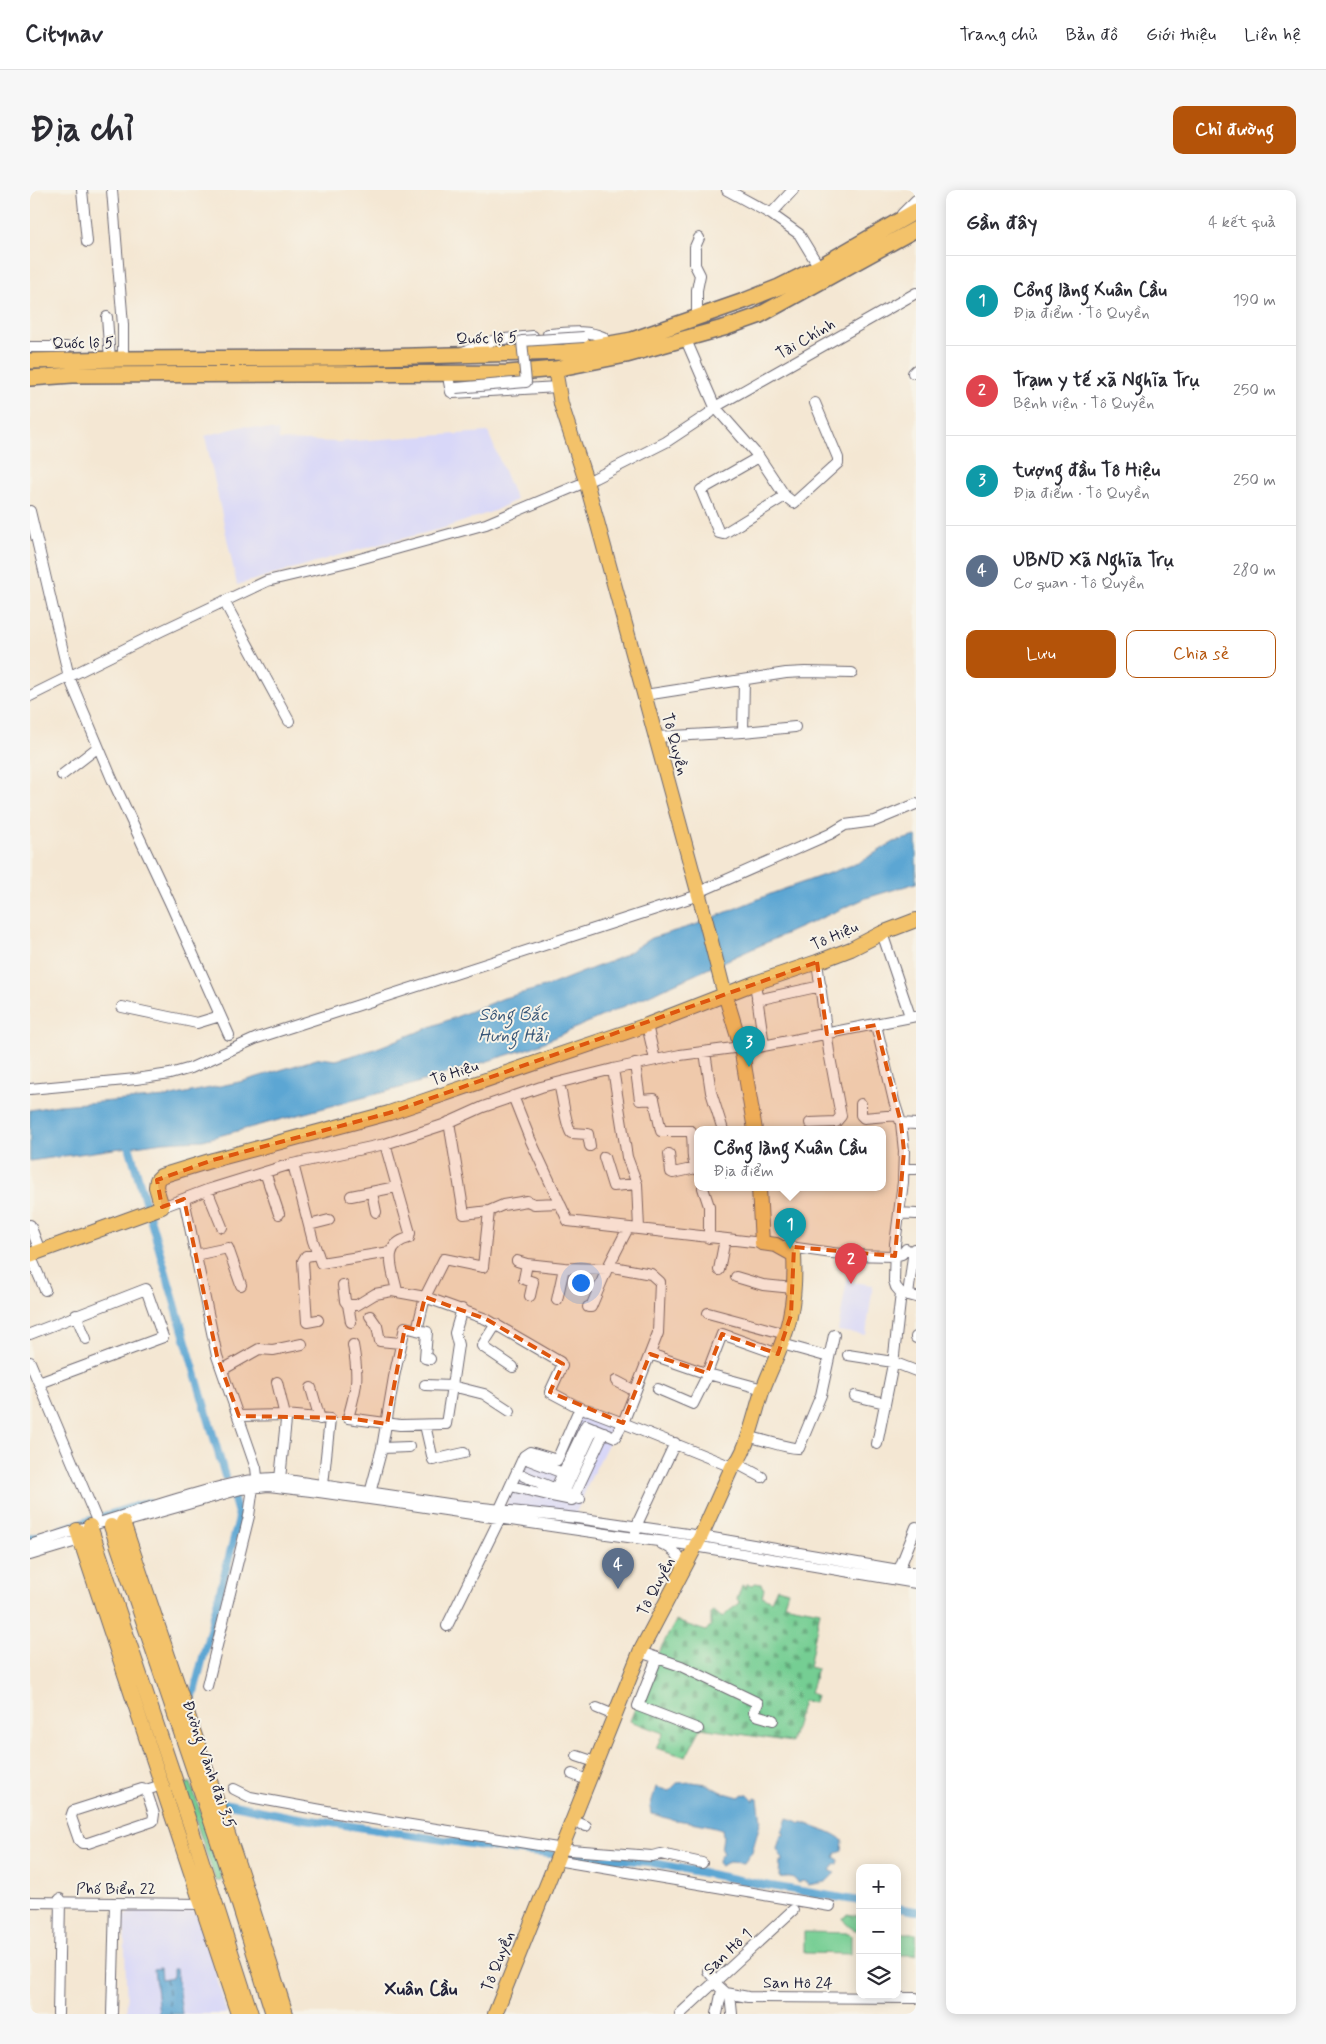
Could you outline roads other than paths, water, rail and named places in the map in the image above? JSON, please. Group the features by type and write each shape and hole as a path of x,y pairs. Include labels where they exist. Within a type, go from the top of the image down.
{"highway":[{"name":"Quốc lộ 5","path":"30,378 72,375 449,381 555,368 626,355 686,340 758,316 888,227 916,211"},
{"name":"Quốc lộ 5","path":"30,361 332,358 566,352 632,340 714,313 770,290 823,272 916,229"}],"main road":[{"name":"Tô Quyền","path":"555,368 570,434 586,481 741,1047 754,1126"},
{"name":"Tô Hiệu","path":"159,1209 156,1187 157,1180 161,1176 213,1160 388,1113 648,1025 724,990 755,983 817,962 916,920"},
{"path":"760,1191 769,1244 794,1251"},
{"path":"33,1253 159,1209"},
{"name":"Tô Quyền","path":"495,2014 554,1859 572,1820 640,1652 682,1573 749,1437 763,1390 782,1344 791,1315 794,1251"},
{"path":"97,1528 133,1675 156,1747 162,1785 173,1830 201,1904 238,2014"},
{"name":"Đường Vành đai 3.5","path":"97,1528 164,1665 240,1890 274,2014"},
{"path":"133,1675 164,1665"},
{"path":"145,1713 176,1701"},
{"path":"156,1747 188,1734"},
{"path":"156,1747 175,1780 251,2014"},
{"path":"162,1785 200,1768"},
{"path":"201,1904 240,1890 286,2014"}],"street":[{"path":"82,190 88,242"},
{"path":"112,190 123,325 117,359"},
{"path":"728,190 770,214 799,234 823,272"},
{"path":"770,214 793,190"},
{"path":"888,227 916,200"},
{"path":"697,318 697,290 700,275 695,265 695,247 699,238"},
{"name":"Tài Chính","path":"30,696 266,581 356,560 486,524 586,481 666,442 710,413 715,407 914,297"},
{"path":"108,317 117,359"},
{"path":"457,355 484,343 506,338 583,332 603,337"},
{"path":"558,387 453,393 450,392 449,381 526,382 522,341 584,337 632,340"},
{"path":"686,340 715,407 759,457 791,502 797,502 838,463 838,458 815,403"},
{"path":"30,348 67,347"},
{"path":"759,457 701,490 719,533 723,534 785,496"},
{"path":"30,512 69,677 97,748 171,906 228,1035"},
{"path":"224,601 289,721"},
{"path":"645,695 804,672 852,673"},
{"path":"743,732 744,680"},
{"path":"656,737 795,728"},
{"path":"62,775 97,748"},
{"path":"30,1089 136,1079 192,1068 257,1038 699,894 830,834 845,825 875,821 916,804"},
{"path":"159,1209 207,1190 265,1172 385,1144 449,1122 512,1096 613,1069 705,1052 741,1047 749,1048 913,1016 882,933"},
{"path":"810,1123 836,1122 841,1116 817,962"},
{"path":"755,983 764,1045"},
{"path":"757,1000 821,986"},
{"path":"122,1007 196,1023 220,1016"},
{"path":"876,1024 900,1119 904,1169 895,1244 894,1281 896,1287 908,1295"},
{"path":"648,1025 655,1060"},
{"path":"705,1052 711,1092 722,1126"},
{"path":"636,1064 640,1100 654,1094 661,1131 691,1132 694,1150"},
{"path":"588,1307 591,1307 607,1268 633,1228 637,1184 627,1157 613,1069"},
{"path":"559,1084 565,1104 567,1127 571,1133 588,1134 590,1146"},
{"path":"512,1096 568,1222 769,1244"},
{"path":"860,1104 861,1115 864,1118 900,1119 916,1124"},
{"path":"449,1122 464,1214 489,1211 502,1206 527,1201 534,1204 560,1203"},
{"path":"385,1144 410,1236 394,1245 390,1252 397,1291"},
{"path":"669,1154 671,1172 694,1170"},
{"path":"604,1157 613,1186 637,1184"},
{"path":"293,1164 321,1263 390,1252"},
{"path":"904,1169 916,1169"},
{"path":"265,1172 278,1214"},
{"path":"351,1196 396,1188"},
{"path":"207,1190 222,1228"},
{"path":"704,1191 709,1206 709,1238"},
{"path":"372,1193 376,1212"},
{"path":"184,1199 194,1255 222,1370 256,1468 256,1484 208,1686"},
{"path":"417,1330 426,1297 444,1259 483,1267 489,1211"},
{"path":"899,1213 916,1214"},
{"path":"309,1225 329,1220"},
{"path":"30,1226 33,1253 45,1290"},
{"path":"719,1270 725,1240"},
{"path":"895,1244 912,1249"},
{"path":"194,1255 228,1248 241,1284"},
{"path":"794,1251 896,1256 912,1249"},
{"path":"877,1444 908,1295 912,1249"},
{"path":"318,1254 306,1256 303,1261 307,1322 318,1320"},
{"path":"530,1296 533,1282 524,1279 522,1263 564,1268 607,1268 651,1274 660,1282 658,1333 623,1423 615,1437 586,1425 589,1440 556,1493"},
{"path":"557,1300 564,1268"},
{"path":"736,1278 763,1285 793,1288"},
{"path":"343,1285 351,1322"},
{"path":"30,1334 146,1289 163,1337 39,1383"},
{"path":"348,1305 362,1304 375,1294 397,1291 426,1297 462,1309 496,1324 560,1362 562,1366 550,1392 582,1409 589,1410 762,1477"},
{"path":"239,1416 348,1418 387,1424 446,1424 458,1345 455,1333 462,1309"},
{"path":"708,1314 764,1322 782,1344"},
{"path":"76,1315 86,1339"},
{"path":"370,1316 378,1326 380,1341 400,1343"},
{"path":"496,1324 482,1346 513,1367"},
{"path":"369,1496 382,1448 400,1343 405,1327 427,1332 425,1358 430,1359"},
{"path":"658,1389 695,1405 722,1334 782,1344 829,1358"},
{"path":"749,1437 799,1448 821,1395 834,1335"},
{"path":"222,1370 258,1349 273,1350 302,1344"},
{"path":"348,1418 357,1388 358,1372 353,1345"},
{"path":"650,1354 763,1390"},
{"path":"848,1355 893,1362 916,1371"},
{"path":"30,1362 97,1528"},
{"path":"616,1381 635,1391"},
{"path":"277,1382 285,1416 280,1479"},
{"path":"425,1385 452,1386 484,1394 510,1412"},
{"path":"311,1388 325,1419 323,1485"},
{"path":"855,1396 885,1402"},
{"path":"556,1493 572,1470 577,1414 582,1409"},
{"path":"425,1425 434,1464 464,1453"},
{"path":"556,1493 589,1440 599,1430"},
{"path":"635,1539 637,1526 675,1444"},
{"path":"382,1448 409,1447"},
{"path":"447,1626 499,1515 524,1456 530,1452 572,1470"},
{"path":"529,1460 572,1470"},
{"path":"524,1476 556,1493"},
{"path":"30,1545 280,1479 323,1485 369,1496"},
{"path":"30,1556 97,1528 212,1489 256,1484 455,1505 499,1515 635,1539 678,1543 698,1541 916,1574"},
{"path":"511,1486 556,1493"},
{"path":"499,1515 637,1526 698,1541 916,1584"},
{"path":"895,1580 916,1527"},
{"path":"656,1542 676,1553 682,1562 682,1573"},
{"path":"640,1652 680,1666 758,1703 754,1712 756,1715 773,1720"},
{"path":"657,1658 638,1706 698,1729"},
{"path":"597,1708 614,1715"},
{"path":"577,1756 595,1762"},
{"path":"572,1774 587,1780"},
{"path":"146,1790 154,1816 153,1821 88,1843 82,1843 79,1840 71,1817 73,1811 142,1789 146,1790 162,1785"},
{"path":"234,1789 250,1797 354,1816 554,1859 830,1906"},
{"path":"572,1820 586,1826"},
{"path":"554,1859 652,1856 661,1854 702,1863"},
{"path":"58,2014 60,1901"},
{"name":"Phố Biển 22","path":"30,1902 201,1904"},
{"path":"112,2014 115,1903"},
{"name":"San Hô 1","path":"680,2014 721,1987 793,1910"},
{"path":"708,1971 721,1987 732,2014"},
{"path":"717,2014 721,1987"},
{"name":"San Hô 24","path":"721,1987 748,1997 916,1998"}],"water":[{"name":"Sông Bắc Hưng Hải","path":"916,836 916,883 866,898 533,1047 407,1086 203,1140 163,1142 30,1161 30,1110 59,1105 167,1097 244,1081 320,1058 336,1060 372,1050 504,998 548,986 621,957 651,938 695,925 773,893 858,863 894,842"},
{"path":"692,1782 706,1784 721,1792 739,1797 743,1794 748,1795 754,1801 755,1798 758,1799 761,1820 752,1852 744,1863 729,1862 720,1866 718,1862 723,1853 721,1850 722,1829 651,1814 650,1807 656,1787 669,1791 677,1783"},
{"path":"787,1818 800,1824 802,1822 823,1830 843,1841 842,1850 836,1853 834,1857 839,1860 838,1864 834,1865 830,1870 835,1873 826,1882 808,1885 807,1882 801,1881 800,1883 790,1877 779,1877 780,1861 782,1862 783,1859 777,1849 781,1835 783,1836 784,1833 782,1832"},
{"path":"160,1968 161,1979 173,1977 173,1969 176,1969 182,2014 159,2014 154,1969"}],"waterway":[{"path":"127,1139 225,1476"},
{"path":"193,1696 238,1522 239,1517 233,1496"},
{"path":"101,1517 148,1502"},
{"path":"30,1539 91,1520"},
{"path":"224,1803 292,1817 510,1850 551,1854"},
{"path":"568,1855 649,1862 759,1884 856,1900"},
{"path":"901,1909 916,1911"}],"place":[{"name":"tượng đầu Tô Hiệu","path":"749,1067"},
{"name":"Cổng làng Xuân Cầu","path":"790,1249"},
{"name":"Trạm y tế xã Nghĩa Trụ","path":"851,1284"},
{"name":"UBND Xã Nghĩa Trụ","path":"618,1589"}],"district":[{"name":"Xuân Cầu","path":"421,1988"}]}
